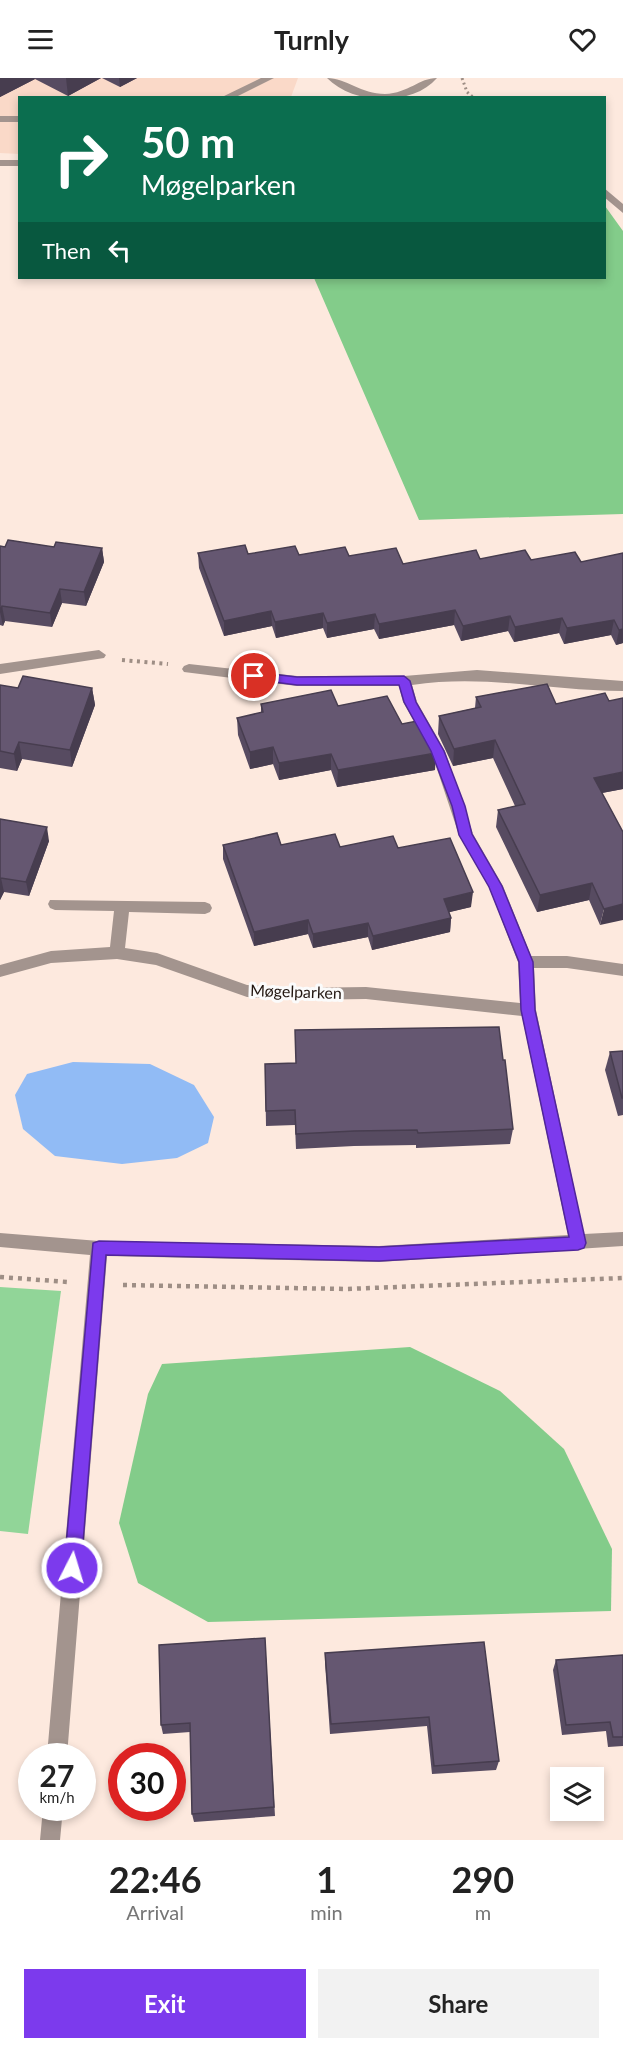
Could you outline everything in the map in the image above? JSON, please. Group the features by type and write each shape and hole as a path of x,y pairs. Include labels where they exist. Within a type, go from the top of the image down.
{"street":[{"path":"229,96 269,78"},
{"path":"332,78 350,91 384,96 401,95 416,90 432,78"},
{"path":"340,95 350,91"},
{"path":"0,119 18,119"},
{"path":"0,163 18,163"},
{"path":"606,193 623,210"},
{"path":"0,669 71,661 99,655"},
{"path":"189,669 297,681 404,681 441,675 518,677 596,687 623,686"},
{"path":"404,681 410,702 438,751 466,835 495,886 526,962 528,1010 586,1242"},
{"path":"55,904 205,908"},
{"path":"117,953 122,906"},
{"name":"Møgelparken","path":"0,971 51,957 117,953 157,959 247,991 299,994 366,993 528,1010"},
{"path":"526,962 567,962 623,970"},
{"path":"0,1240 99,1248 379,1254 623,1239"},
{"path":"58,1743 99,1248"},
{"path":"50,1840 51,1821"}],"path":[{"path":"462,78 467,92 472,96"},
{"path":"99,655 131,662 168,664 189,669"},
{"path":"0,1277 96,1284 346,1289 623,1278"}],"shaded area":[{"path":"0,78 298,78 291,96 18,96 18,154 0,153"}],"green space":[{"path":"606,207 623,231 623,514 419,520 314,279 606,279"},
{"path":"0,1287 61,1291 28,1534 0,1531"},
{"path":"410,1347 500,1391 564,1449 612,1549 611,1611 208,1622 138,1583 119,1523 148,1394 162,1364"}],"water":[{"path":"73,1062 150,1064 194,1085 214,1117 208,1143 177,1158 122,1164 55,1156 23,1129 15,1095 27,1074"}],"building":[{"path":"8,540 54,547 56,542 102,548 84,592 60,589 50,613 2,606 0,612 0,546 5,547"},
{"path":"245,545 248,554 295,546 299,555 345,547 349,556 396,548 403,564 476,550 480,559 525,550 531,560 575,552 581,562 623,553 623,629 619,630 614,620 567,628 562,618 515,627 510,616 463,626 455,610 379,624 375,614 327,623 323,613 275,622 271,611 224,621 198,553"},
{"path":"23,676 92,688 70,750 19,742 14,754 0,751 0,685 18,688"},
{"path":"547,684 556,704 605,693 609,701 623,698 623,772 594,778 623,832 623,904 604,909 592,883 540,895 498,810 525,804 495,740 454,749 439,716 481,707 476,697"},
{"path":"331,690 338,706 387,696 402,724 422,720 436,753 338,770 331,754 279,763 273,747 250,752 237,718 263,712 261,704"},
{"path":"0,819 47,827 26,882 0,879"},
{"path":"277,833 281,845 335,834 340,847 393,836 398,848 450,838 473,892 444,899 451,918 373,936 368,923 313,934 308,920 254,932 223,845"},
{"path":"499,1027 513,1129 418,1133 417,1130 296,1134 295,1110 266,1111 265,1064 296,1063 295,1030"},
{"path":"623,1051 623,1098 622,1098 610,1052"},
{"path":"265,1638 274,1807 192,1814 190,1723 161,1725 159,1645"},
{"path":"484,1642 499,1761 434,1766 429,1717 331,1724 325,1653"},
{"path":"623,1655 623,1737 613,1737 610,1722 566,1725 556,1660"}],"route":[{"path":"72,1568 99,1248 379,1254 578,1243 528,1010 526,962 495,886 466,835 438,751 410,702 404,681 297,681 254,676"}]}
